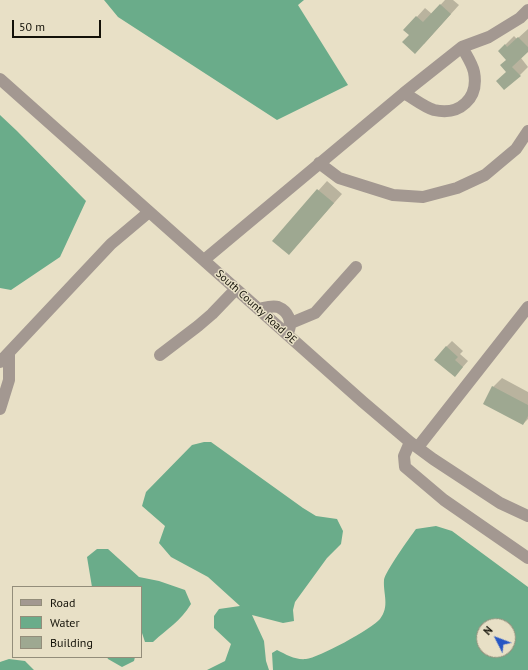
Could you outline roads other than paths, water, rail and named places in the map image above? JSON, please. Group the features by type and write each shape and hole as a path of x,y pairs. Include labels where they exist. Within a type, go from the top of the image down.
{"street":[{"path":"204,260 404,93 462,47 489,37 520,18 528,10"},
{"path":"404,93 433,110 451,112 467,104 475,87 474,71 468,56 462,47"},
{"name":"South County Road 9E","path":"0,79 363,402 414,444 500,503 528,516"},
{"path":"320,163 339,178 393,195 423,197 457,188 485,175 516,149 528,131"},
{"path":"0,409 8,380 4,358 110,244 149,212"},
{"path":"291,323 315,313 356,267"},
{"path":"160,355 202,322 236,289"},
{"path":"259,309 270,306 277,307 287,314 291,323 288,335"},
{"path":"528,307 404,456 405,467 444,500 528,558"}],"water":[{"path":"104,0 304,0 298,5 348,85 277,120 118,17"},
{"path":"0,115 86,201 60,257 11,290 0,288"},
{"path":"211,442 316,516 337,519 343,531 341,544 327,558 295,602 293,610 294,621 283,623 252,615 264,641 266,661 269,670 207,670 225,661 231,644 214,628 214,616 219,609 240,606 208,577 171,557 159,543 165,526 142,506 146,492 192,445"},
{"path":"436,526 452,531 528,587 528,670 273,670 272,653 277,650 291,657 306,659 333,649 375,624 380,619 385,609 385,576 398,554 416,529"},
{"path":"97,549 108,549 139,577 159,581 185,590 191,604 178,620 153,642 145,642 142,633 142,586 92,586 87,557"},
{"path":"135,658 134,661 122,667 108,659"},
{"path":"9,659 25,661 34,670 0,670 0,662"}]}
